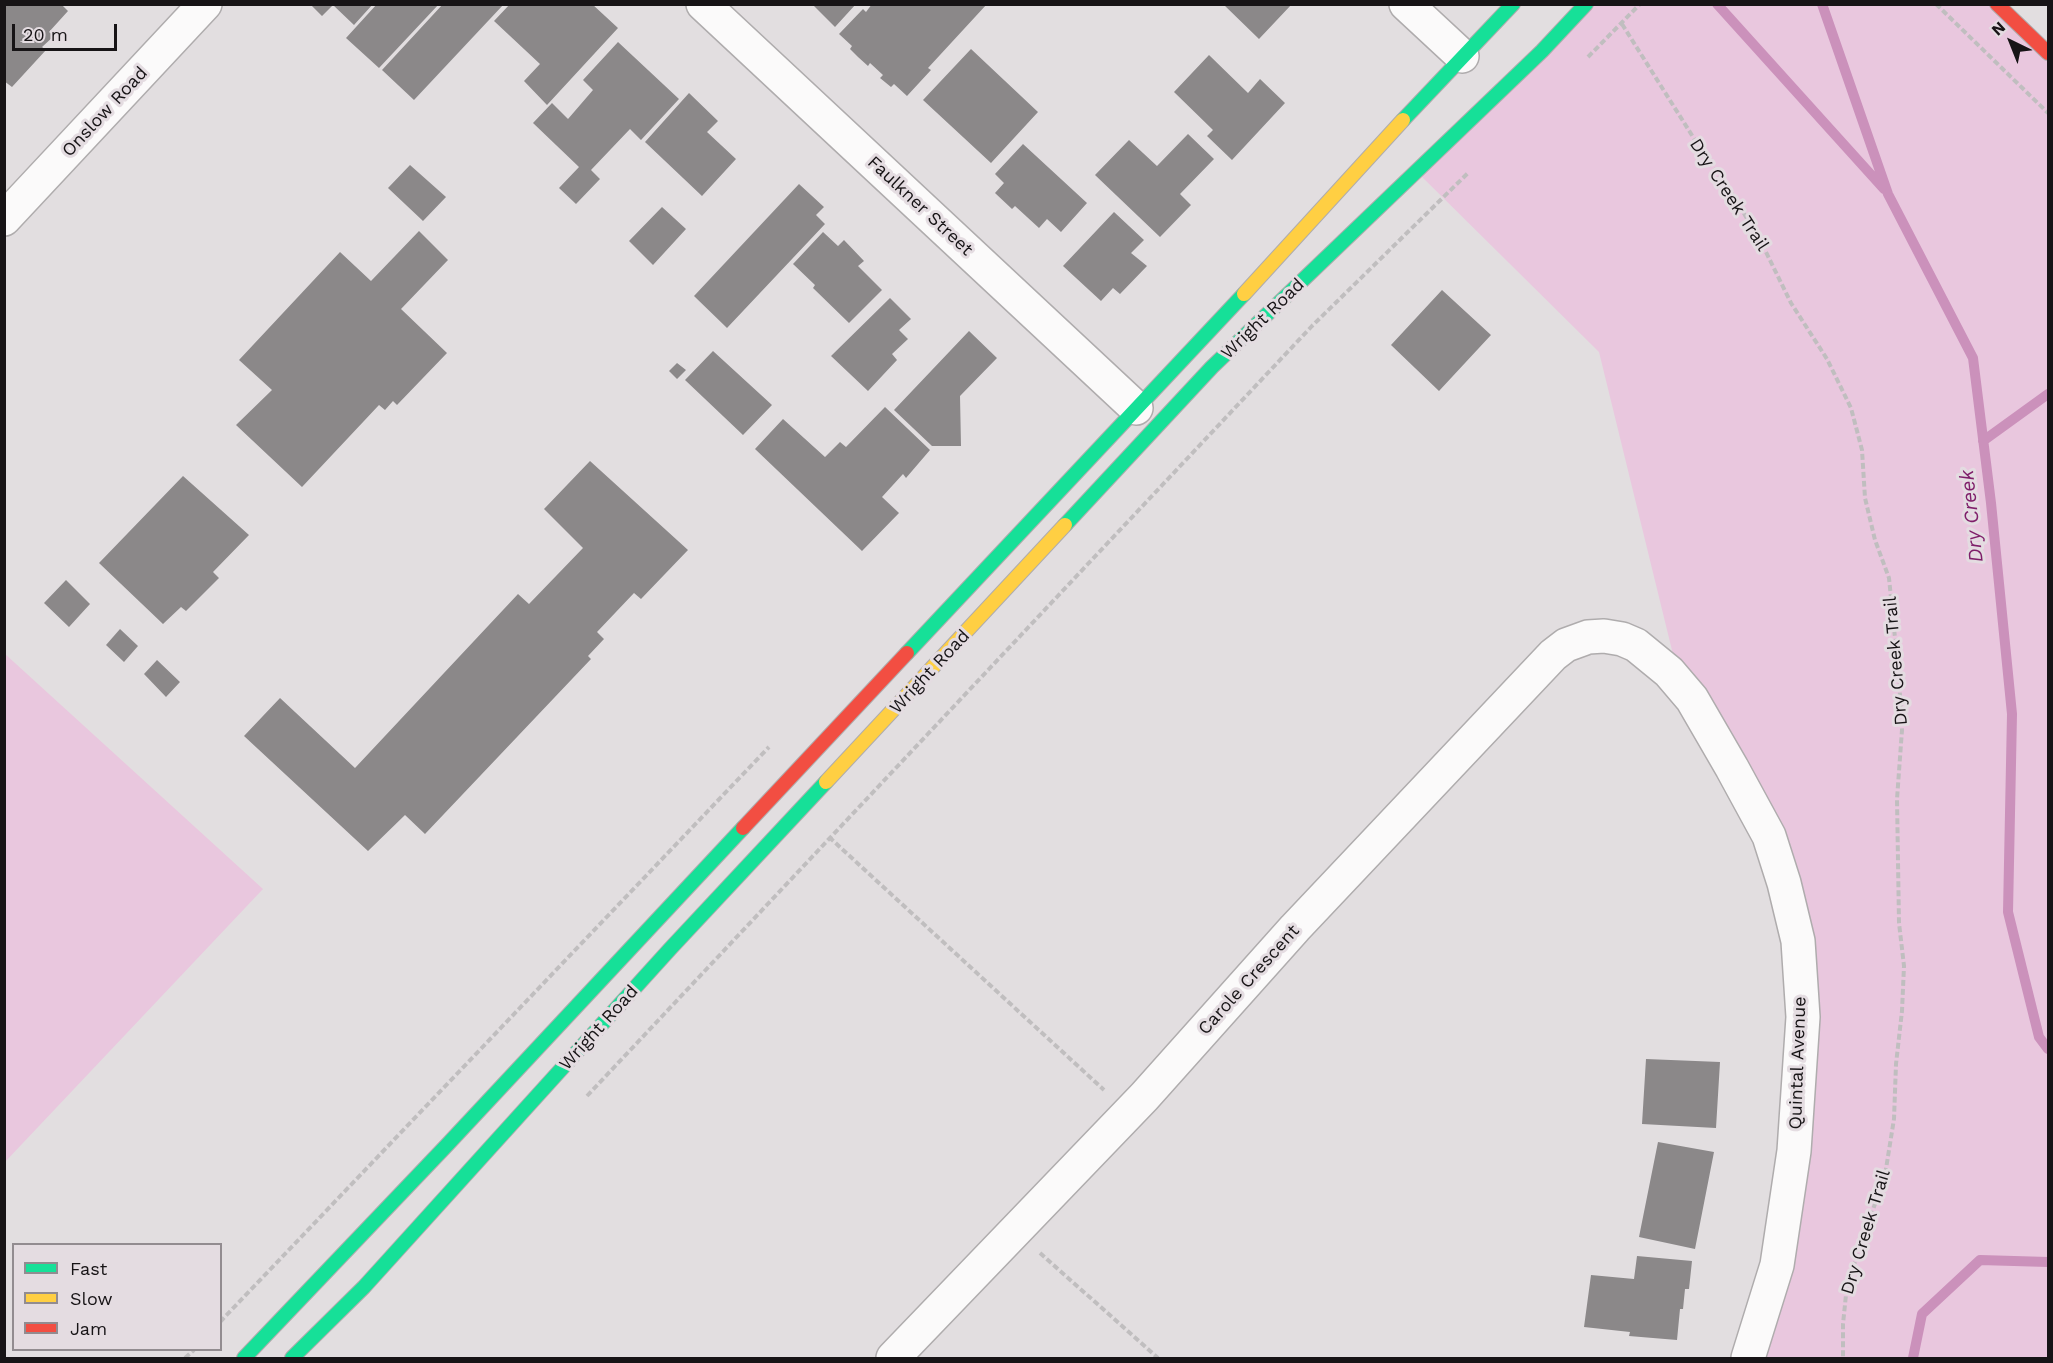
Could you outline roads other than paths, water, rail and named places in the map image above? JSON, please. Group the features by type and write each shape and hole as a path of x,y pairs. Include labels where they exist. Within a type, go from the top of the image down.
{"main road":[{"name":"Wright Road","path":"244,1359 447,1145 1513,4"},
{"name":"Wright Road","path":"292,1359 364,1287 670,949 1212,367 1542,51 1586,4"},
{"path":"1997,4 2049,53"}],"street":[{"name":"Onslow Road","path":"4,219 205,4"},
{"name":"Faulkner Street","path":"703,4 1136,408"},
{"path":"1406,4 1462,56"},
{"name":"Carole Crescent","path":"893,1359 1129,1113 1295,928 1553,655 1566,645 1587,637 1604,636 1622,639"},
{"name":"Quintal Avenue","path":"1622,639 1636,645 1669,672 1692,699 1769,836 1784,883 1798,941 1803,1017 1794,1151 1777,1265 1748,1359"}],"waterway":[{"path":"1717,4 1884,189"},
{"name":"Dry Creek","path":"1822,4 1888,194 1973,358 1991,503 2012,714 2008,912 2039,1037 2048,1049"},
{"path":"1983,441 2048,394"},
{"name":"Dry Creek","path":"1913,1358 1922,1314 1980,1260 2048,1262"}]}
